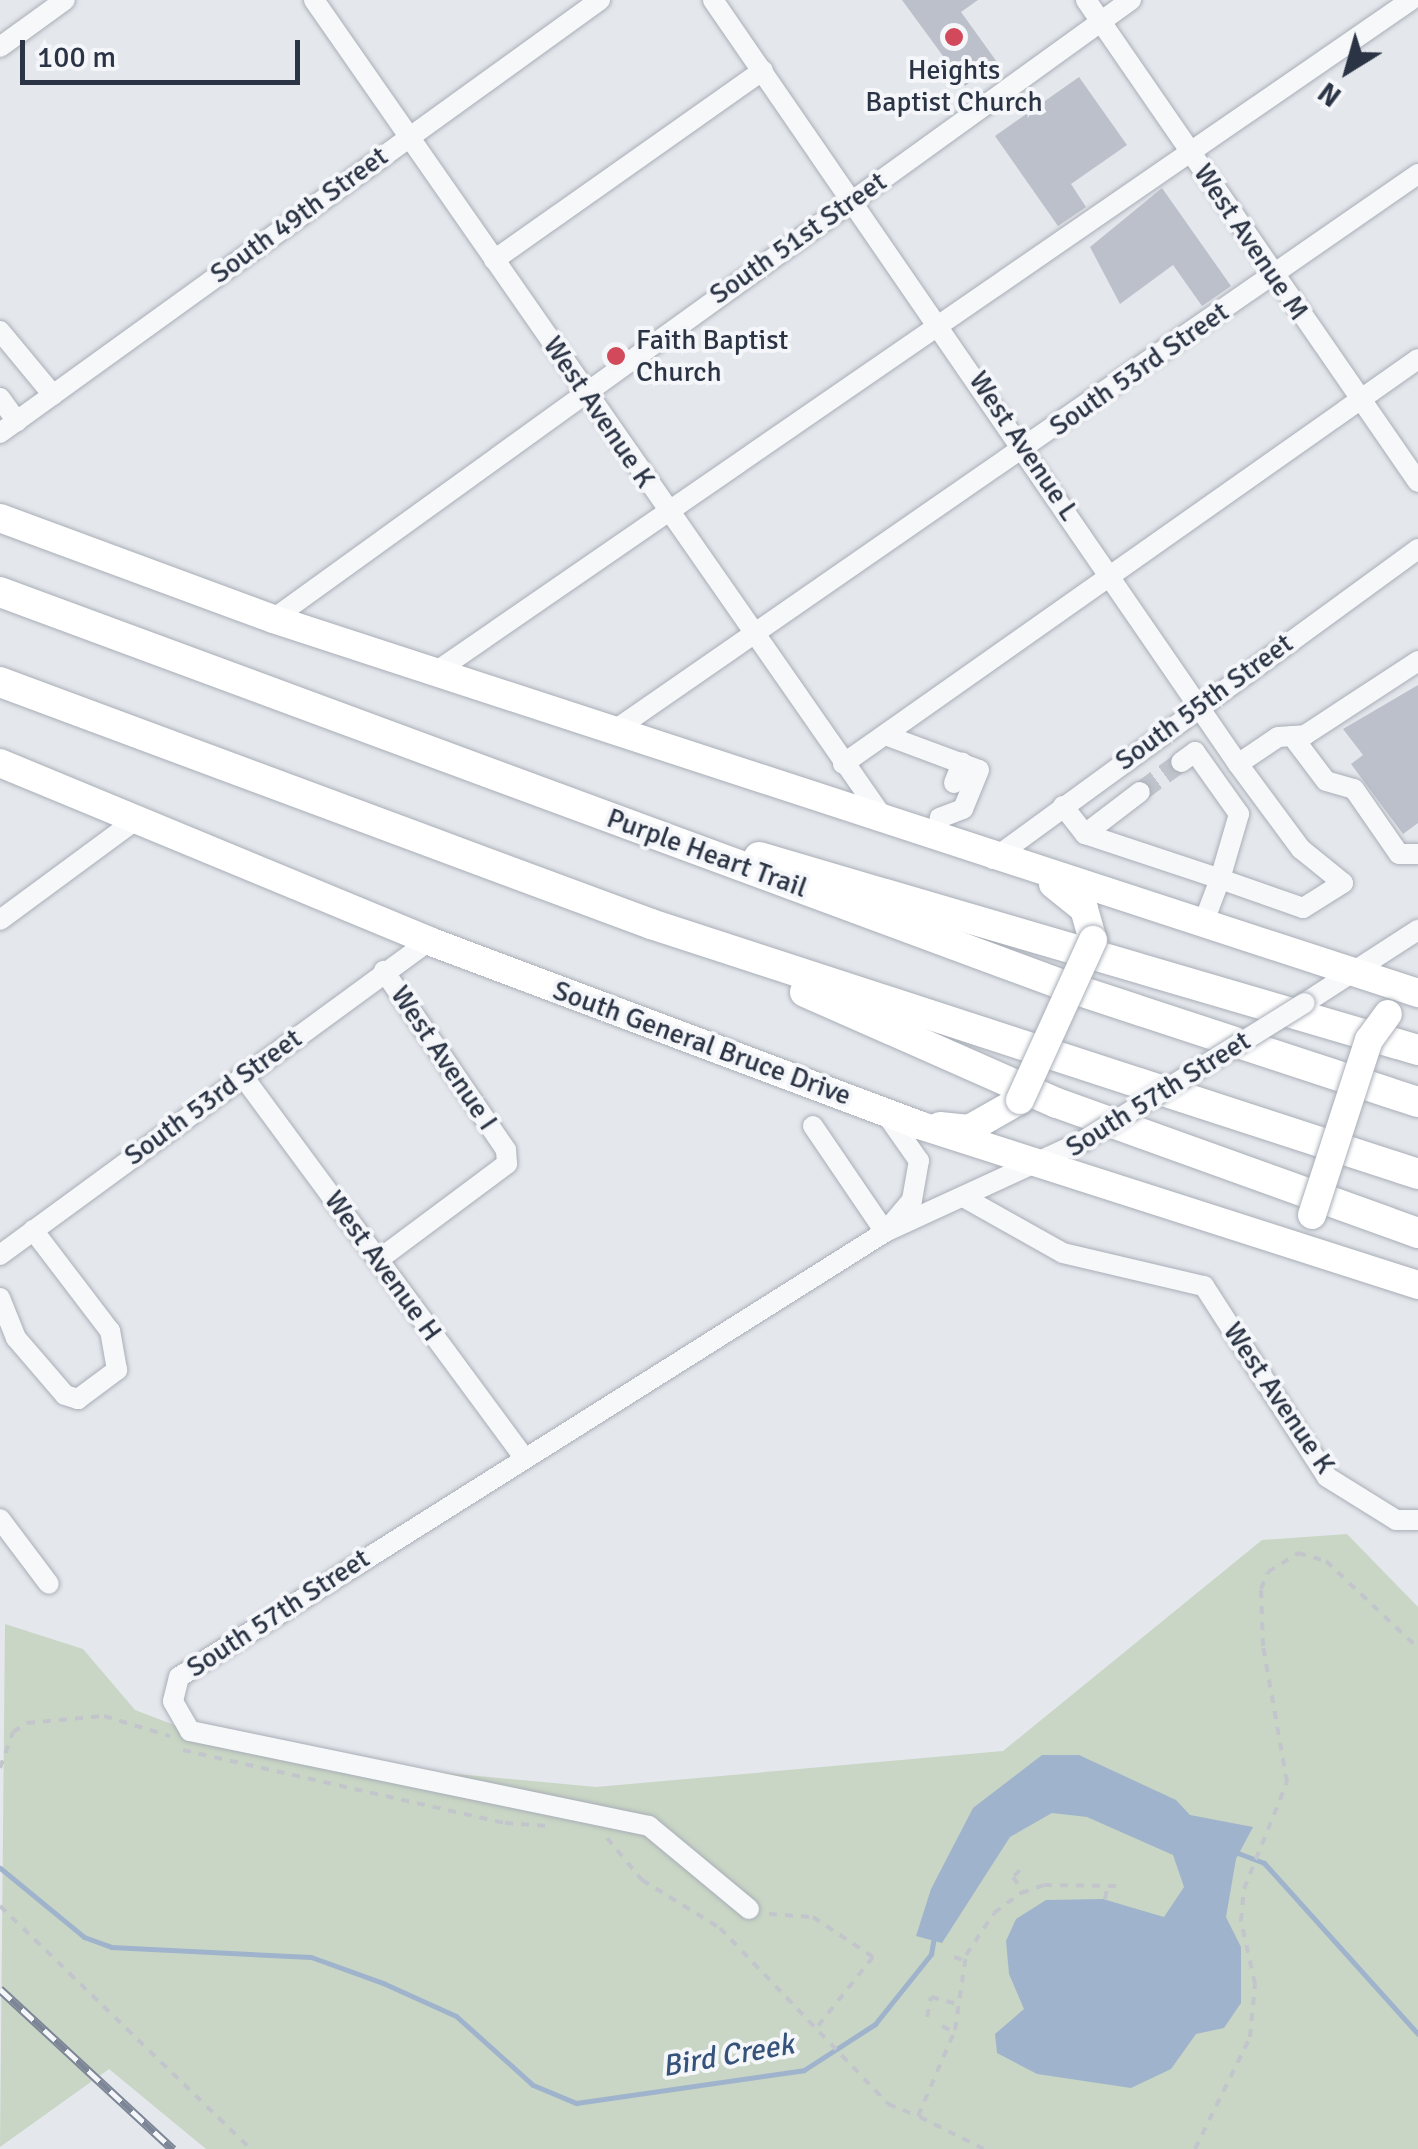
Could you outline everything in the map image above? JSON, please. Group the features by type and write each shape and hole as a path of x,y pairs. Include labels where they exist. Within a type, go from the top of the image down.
{"highway":[{"name":"Purple Heart Trail","path":"0,592 1074,989 1418,1102"},
{"path":"0,682 651,924 1418,1174"},
{"path":"674,841 808,866 1418,1050"},
{"path":"651,924 1058,1103 1418,1233"}],"main road":[{"path":"0,518 273,619 886,822 947,800 993,858 1418,993"},
{"name":"South General Bruce Drive","path":"0,763 428,941 919,1125 1038,1167 1418,1285"},
{"path":"919,1125 969,1128 1020,1100 1093,940 1084,909 1040,873"},
{"path":"1324,1257 1312,1215 1369,1040 1388,1014 1418,1012"}],"street":[{"path":"0,47 65,0"},
{"name":"South 49th Street","path":"8,427 600,0"},
{"name":"West Avenue L","path":"713,0 854,198 1238,764 1301,849 1343,883 1302,908 1220,879"},
{"name":"West Avenue M","path":"1086,0 1418,482"},
{"name":"South 51st Street","path":"273,619 584,388 1131,0"},
{"path":"434,673 1411,0"},
{"name":"West Avenue K","path":"321,2 754,640 886,822"},
{"path":"494,260 762,70"},
{"name":"South 53rd Street","path":"612,732 754,640 1418,174"},
{"path":"0,331 53,395"},
{"path":"843,764 1418,359"},
{"path":"0,398 8,427"},
{"name":"South 55th Street","path":"993,858 1198,704 1418,549"},
{"path":"1238,764 1418,662"},
{"path":"885,735 947,800"},
{"path":"1292,736 1326,781 1354,789 1400,854 1418,854"},
{"path":"1181,762 1195,752 1239,814 1203,924"},
{"path":"1086,834 1140,792"},
{"path":"1063,806 1086,834 1220,879"},
{"path":"0,920 137,818"},
{"name":"South 57th Street","path":"749,1909 650,1826 190,1731 173,1701 179,1677 885,1232 1038,1167 1418,930"},
{"name":"South 53rd Street","path":"0,1255 428,941"},
{"name":"West Avenue I","path":"378,1260 506,1164 506,1150 384,971"},
{"name":"West Avenue H","path":"242,1075 524,1456"},
{"name":"South 57th Street","path":"881,1110 918,1160 912,1200 885,1232"},
{"path":"813,1126 885,1232"},
{"name":"West Avenue K","path":"966,1198 1063,1252 1204,1286 1327,1477 1396,1520 1418,1520"},
{"path":"0,1298 16,1338 65,1394 78,1399 117,1370 110,1331 33,1230"},
{"path":"0,1519 49,1584"}],"path":[{"path":"1195,2149 1255,2014 1252,1951 1241,1921 1256,1852 1287,1782 1263,1646 1261,1588 1268,1572 1298,1553 1326,1561 1418,1648"},
{"path":"0,1768 13,1732 27,1723 104,1716 162,1729 189,1754 228,1765 505,1823 566,1826"},
{"path":"591,1832 606,1837 642,1880 720,1928 814,2031 847,2057 888,2104 984,2149"},
{"path":"1020,1870 1012,1877 1023,1892"},
{"path":"918,2116 954,2032 963,1960 994,1912 1023,1892 1057,1884 1118,1886"},
{"path":"1104,1898 1107,1888"},
{"path":"0,1906 251,2149"},
{"path":"749,1909 812,1917 872,1957 814,2031"},
{"path":"954,1957 963,1960"},
{"path":"926,2017 931,1997 958,2004"},
{"path":"942,2026 954,2032"}],"green space":[{"path":"1347,1534 1418,1607 1418,2149 206,2149 109,2069 0,2147 5,1624 83,1649 135,1710 190,1731 348,1764 596,1787 1003,1751 1262,1540"}],"water":[{"path":"1042,1755 1079,1755 1176,1800 1190,1815 1253,1827 1236,1859 1226,1917 1241,1947 1241,2003 1224,2028 1196,2034 1171,2069 1131,2088 1037,2074 997,2053 995,2034 1024,2009 1009,1974 1006,1941 1016,1919 1046,1900 1103,1899 1164,1917 1184,1887 1173,1855 1087,1817 1052,1813 1010,1837 942,1943 916,1936 931,1889 973,1808"}],"building":[{"name":"Heights Baptist Church","path":"902,0 978,0 961,12 997,62 965,86"},
{"path":"1079,77 1127,145 1071,184 1086,207 1058,226 995,136"},
{"path":"1162,188 1231,286 1202,306 1173,265 1120,304 1090,247"},
{"path":"1418,685 1418,823 1403,834 1351,764 1363,755 1343,729"}],"waterway":[{"name":"Bird Creek","path":"1238,1853 1264,1863 1418,2034"},
{"name":"Bird Creek","path":"0,1868 84,1937 111,1947 311,1957 383,1983 456,2016 533,2085 576,2103 804,2070 875,2024 931,1954 934,1937"}],"tunnel":[{"path":"1140,792 1181,762"}],"railway":[{"path":"0,1989 173,2149"}],"place":[{"name":"Heights Baptist Church","path":"954,37"},
{"name":"Faith Baptist Church","path":"616,356"}]}
